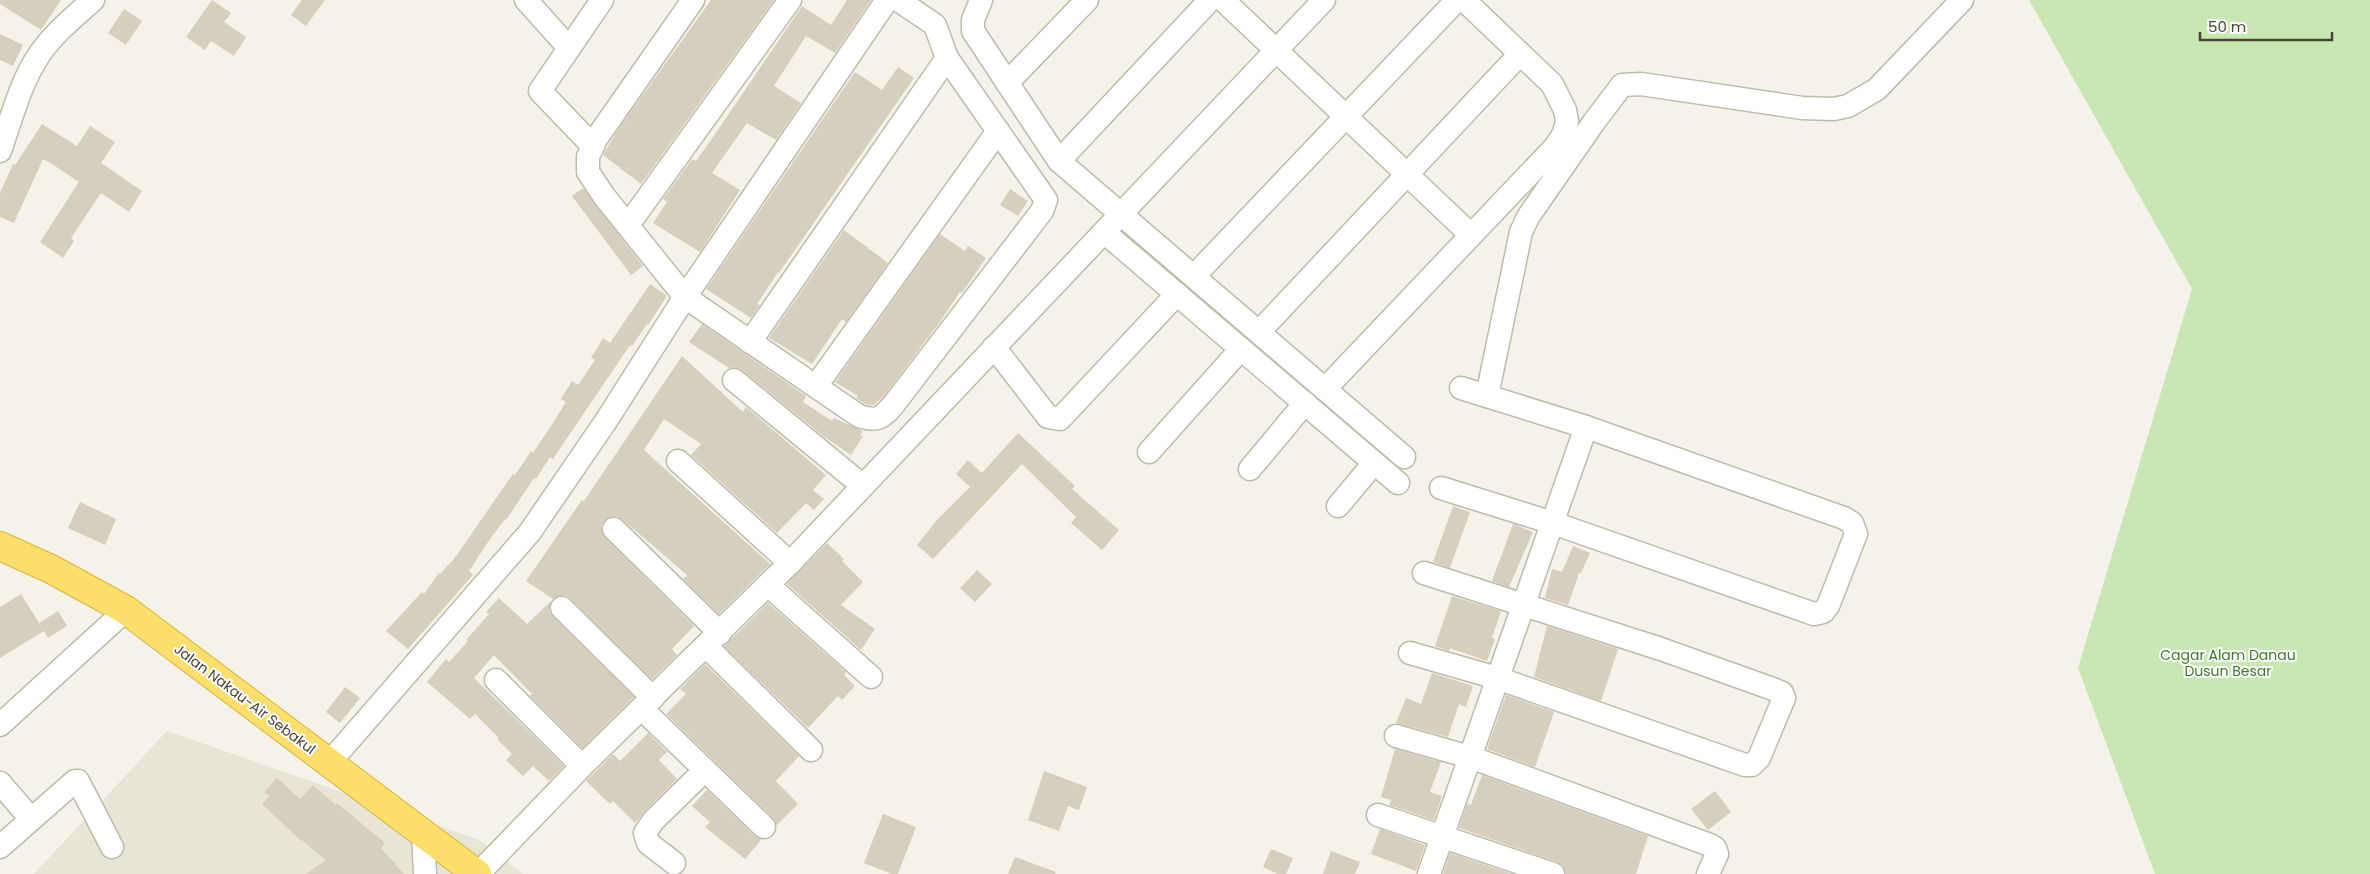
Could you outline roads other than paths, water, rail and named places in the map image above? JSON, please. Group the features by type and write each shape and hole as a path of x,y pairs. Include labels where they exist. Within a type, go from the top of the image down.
{"highway":[{"name":"Jalan Nakau-Air Sebakul","path":"0,546 50,569 126,610 478,874"}],"street":[{"path":"0,151 24,84 38,55 52,38 93,0"},
{"path":"526,0 569,48"},
{"path":"593,146 540,90 602,0"},
{"path":"693,0 596,138 588,157 588,172 604,196 685,298 859,416 872,420 883,417 1042,212 1046,200 947,58 935,25 898,0"},
{"path":"628,225 790,0"},
{"path":"330,762 530,532 886,0"},
{"path":"981,0 972,20 973,31 1059,161 1404,457"},
{"path":"1007,83 1086,0"},
{"path":"1059,161 1210,0"},
{"path":"1224,0 1471,236"},
{"path":"478,874 582,766 790,563 1324,0"},
{"path":"1194,276 1457,0"},
{"path":"1326,389 1556,146 1564,133 1567,121 1560,98 1552,84 1464,0"},
{"path":"1487,396 1521,232 1528,216 1622,85 1641,84 1802,108 1834,109 1848,106 1877,89 1962,0"},
{"path":"1259,332 1520,54"},
{"path":"750,342 947,58"},
{"path":"816,386 998,131"},
{"path":"1104,232 1398,483"},
{"path":"994,348 1048,417 1060,419 1176,294"},
{"path":"1149,452 1241,349"},
{"path":"734,380 863,486"},
{"path":"1441,488 1553,523 1814,614 1823,612 1828,606 1855,538 1854,526 1844,518 1586,427 1461,388"},
{"path":"1250,469 1305,403"},
{"path":"1429,874 1586,427"},
{"path":"678,461 790,563"},
{"path":"1338,506 1374,463"},
{"path":"614,529 811,750"},
{"path":"1410,653 1497,678 1746,765 1752,765 1759,758 1783,703 1782,693 1773,689 1661,649 1424,573"},
{"path":"768,585 871,677"},
{"path":"562,608 704,771 764,827"},
{"path":"0,725 126,610"},
{"path":"496,680 582,766"},
{"path":"1396,736 1470,757 1710,845 1715,848 1717,854 1708,874"},
{"path":"674,863 648,843 645,833 654,821 704,771"},
{"path":"0,847 75,781 78,781 112,848"},
{"path":"0,783 31,819"},
{"path":"1378,815 1553,874"},
{"path":"424,832 425,874"}],"park label":[{"name":"Cagar Alam Danau Dusun Besar","path":"2228,664"}]}
